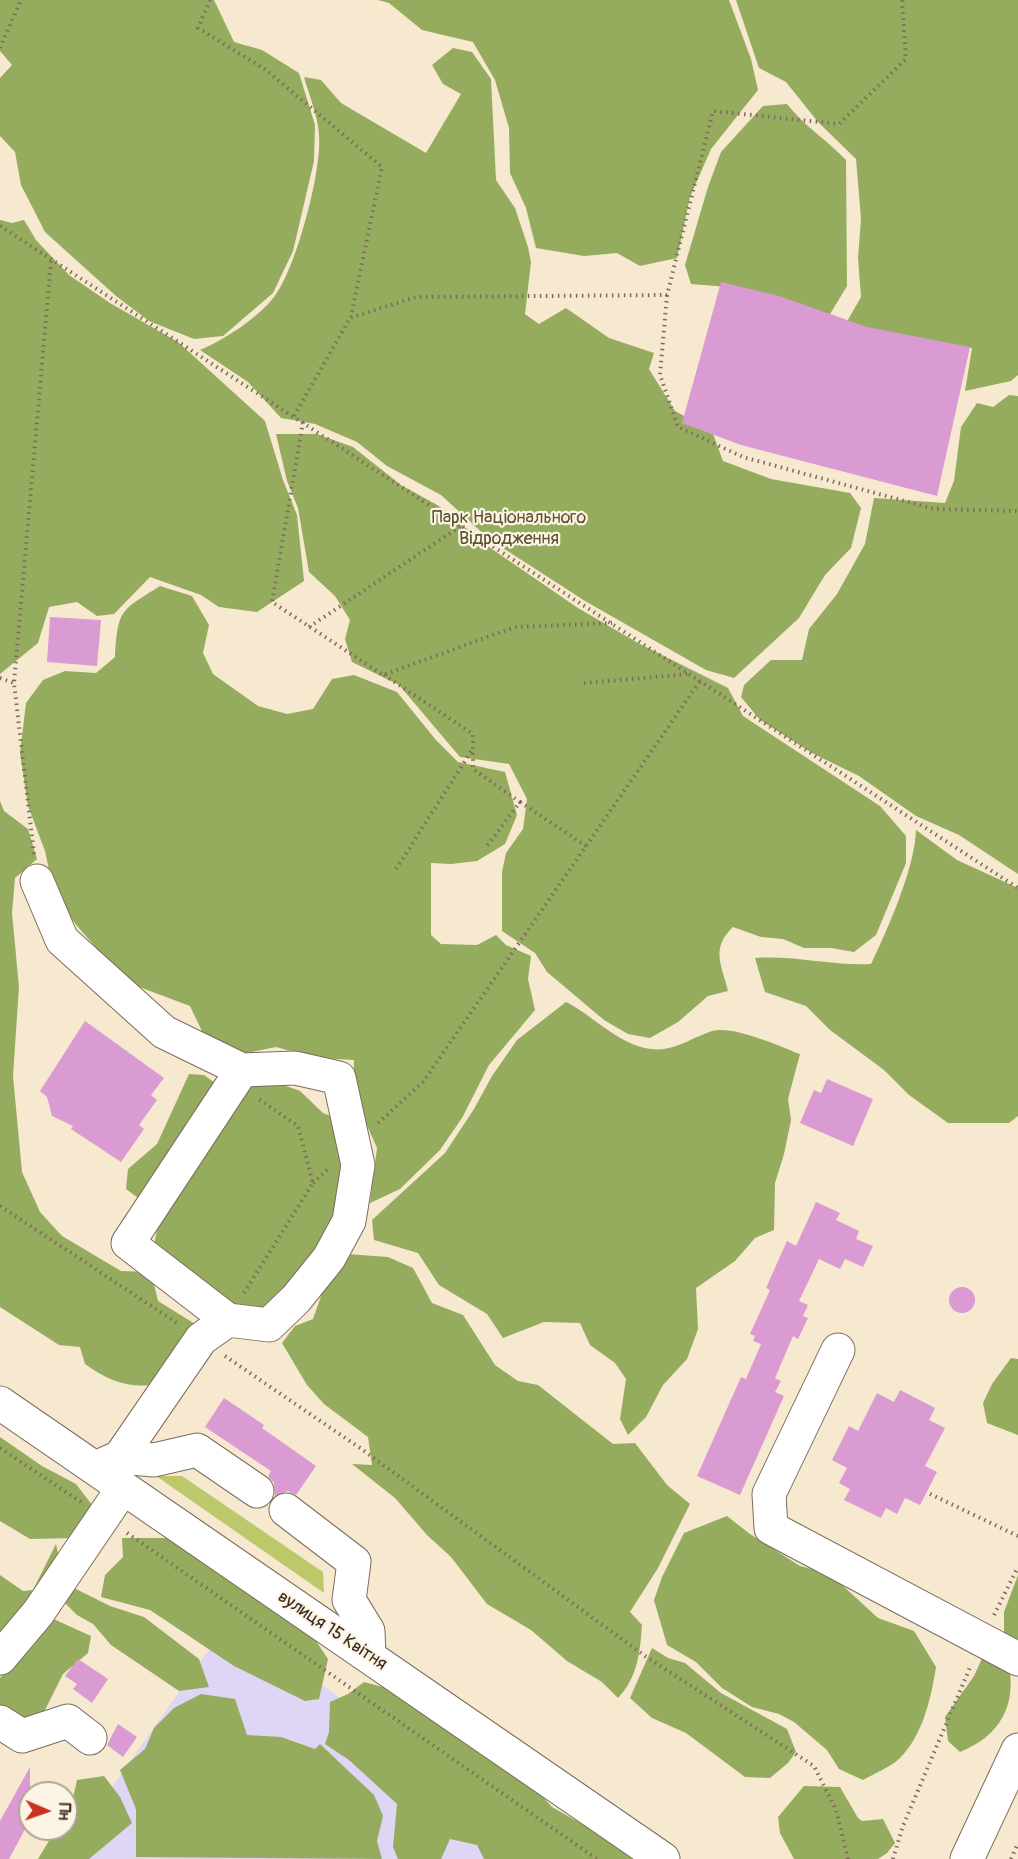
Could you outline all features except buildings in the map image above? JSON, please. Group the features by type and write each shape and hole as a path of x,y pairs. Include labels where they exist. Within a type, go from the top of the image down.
{"main road":[{"path":"37,880 62,940 164,1032 238,1077 295,1068 339,1078 358,1165 349,1221 330,1258 296,1299 269,1325 228,1320 128,1243 238,1077"},
{"path":"0,1658 38,1613 102,1516 112,1471 201,1339 228,1320"},
{"path":"838,1350 769,1494 771,1528 1018,1659"},
{"name":"вулиця 15 Квітня","path":"0,1404 112,1471 369,1656 663,1859"},
{"path":"112,1471 197,1450 257,1491"},
{"path":"286,1510 354,1562 349,1600 368,1631 369,1656"},
{"path":"0,1722 22,1736 68,1721 90,1738"},
{"path":"967,1859 1018,1750"}],"path":[{"path":"0,48 21,0"},
{"path":"210,0 198,28 266,70 382,167 350,318 294,416"},
{"path":"902,0 906,59 839,124 713,111 667,295 660,375 678,427 743,457 934,509 1018,511"},
{"path":"0,226 1018,888"},
{"path":"37,880 14,683 51,261"},
{"path":"350,318 416,297 667,295"},
{"path":"303,422 272,602 472,734 472,769 586,846"},
{"path":"309,627 462,526"},
{"path":"383,675 515,627 612,623"},
{"path":"584,683 690,674"},
{"path":"0,678 14,683"},
{"path":"228,1320 313,1183 423,1082 700,681"},
{"path":"396,869 472,750"},
{"path":"487,846 520,802"},
{"path":"238,1077 298,1126 313,1183"},
{"path":"0,1206 360,1448 645,1656 814,1766 836,1810 848,1859"},
{"path":"0,1448 102,1516 597,1859"},
{"path":"930,1494 1018,1536"},
{"path":"894,1859 903,1826 982,1640 1018,1567"},
{"path":"1011,1859 1018,1843"}],"shaded area":[{"path":"230,1620 568,1859 61,1859 74,1841 78,1841 78,1835"}],"green space":[{"path":"0,0 214,0 234,42 262,50 299,73 315,125 314,161 293,251 273,293 223,336 194,339 149,321 116,296 45,232 21,185 15,152 0,136 0,78 12,65 0,51"},
{"path":"378,0 729,0 751,59 758,90 711,149 690,197 677,258 640,266 617,253 584,256 536,248 526,208 510,173 509,128 495,80 473,42 422,30 389,3"},
{"path":"736,0 1018,0 1018,375 1011,381 965,391 972,348 845,325 861,297 858,258 861,219 856,159 818,122 786,82 759,68"},
{"name":"Парк Національного Відродження","path":"453,48 472,52 491,79 496,180 515,208 531,262 525,314 539,324 566,308 609,338 654,353 649,369 675,411 712,431 723,461 771,479 850,493 861,508 851,548 825,575 799,618 734,678 706,670 585,601 489,539 441,495 387,466 357,442 315,424 281,418 248,382 200,350 230,334 259,313 274,297 291,265 312,195 319,151 317,120 304,77 321,80 341,103 426,153 461,94 443,84 432,65"},
{"path":"787,104 800,119 846,160 847,286 827,319 729,287 691,284 685,265 721,152 763,106"},
{"path":"0,220 12,223 24,220 36,240 69,275 110,303 178,342 265,421 283,480 297,515 304,581 257,612 219,607 201,595 150,577 114,614 97,616 77,602 49,607 38,643 0,674"},
{"path":"1009,395 1018,396 1018,874 959,835 916,816 859,776 812,753 760,720 741,697 744,685 771,660 802,660 809,629 837,594 865,544 874,498 945,503 954,481 961,427 977,403 993,407"},
{"path":"276,434 317,434 353,447 401,485 439,506 489,547 578,608 638,643 728,688 743,716 880,806 906,836 906,863 876,935 854,952 831,948 804,948 783,939 761,937 733,927 726,935 720,950 721,965 728,991 708,996 678,1022 650,1038 628,1034 604,1020 547,972 535,953 502,931 502,872 506,853 523,829 527,799 509,764 460,757 399,685 352,662 345,639 350,620 335,596 309,572 298,508 287,481"},
{"path":"160,586 192,596 209,625 203,653 213,674 258,706 287,714 313,709 332,679 354,675 397,692 436,740 458,762 505,772 517,815 505,844 477,861 451,864 431,863 431,935 441,944 477,945 496,935 506,945 531,956 528,979 535,1010 489,1065 462,1118 440,1150 400,1189 370,1203 377,1148 353,1094 354,1060 317,1058 276,1047 242,1054 209,1046 190,1006 126,982 55,898 45,851 28,806 20,753 26,703 43,680 65,671 96,673 115,657 118,629 124,612"},
{"path":"0,801 4,811 28,829 37,859 15,878 12,913 19,987 13,1076 22,1172 40,1212 62,1236 121,1271 151,1272 158,1301 200,1327 211,1356 179,1376 164,1382 134,1385 102,1375 85,1364 80,1347 59,1345 0,1307"},
{"path":"916,830 957,860 1018,888 1018,1116 1009,1123 948,1123 909,1095 884,1070 830,1030 806,1006 765,992 755,958 871,964 906,879"},
{"path":"566,1002 612,1033 637,1046 650,1049 670,1048 712,1031 721,1030 756,1037 800,1054 788,1099 791,1120 775,1183 774,1230 755,1238 735,1261 696,1288 698,1329 687,1359 663,1385 646,1417 628,1435 620,1419 626,1379 615,1363 590,1345 580,1323 544,1322 503,1338 487,1314 439,1285 418,1253 374,1240 372,1220 445,1153 517,1040"},
{"path":"189,1074 204,1075 222,1088 275,1082 300,1091 323,1113 344,1121 365,1183 261,1324 154,1246 159,1218 149,1206 126,1189 128,1169 157,1144"},
{"path":"347,1254 388,1257 413,1268 432,1303 463,1315 495,1365 518,1381 538,1385 613,1444 635,1443 667,1485 690,1504 658,1568 630,1612 642,1625 640,1645 634,1673 618,1698 602,1682 567,1661 531,1630 487,1604 451,1557 427,1535 395,1498 352,1464 372,1465 368,1437 324,1404 307,1385 282,1343 295,1326 313,1319 331,1268"},
{"path":"1011,1358 1018,1359 1018,1435 987,1423 983,1403 992,1384"},
{"path":"0,1437 42,1466 76,1484 96,1510 76,1538 30,1539 0,1521"},
{"path":"156,1476 182,1476 323,1572 324,1593"},
{"path":"727,1516 750,1534 800,1566 830,1574 878,1618 914,1631 936,1667 932,1691 920,1727 908,1749 892,1764 863,1780 839,1769 827,1750 794,1722 779,1714 752,1707 722,1688 696,1662 667,1645 654,1600 662,1577 684,1533"},
{"path":"122,1538 179,1538 306,1626 328,1659 319,1699 305,1701 234,1666 150,1610 101,1597 105,1575 123,1557"},
{"path":"56,1544 61,1568 47,1616 91,1636 88,1653 63,1674 42,1716 27,1728 0,1709 0,1678 9,1665 8,1641 0,1631 0,1575 23,1591 33,1590"},
{"path":"1018,1575 1018,1650 1004,1639 1004,1612"},
{"path":"68,1588 76,1589 110,1606 144,1617 199,1659 209,1687 179,1691 111,1645 93,1624 77,1615 64,1602"},
{"path":"652,1648 668,1658 685,1663 721,1693 787,1729 796,1752 788,1763 770,1778 745,1777 686,1733 652,1718 630,1698"},
{"path":"984,1654 1008,1661 1010,1692 1008,1705 1003,1717 986,1737 960,1752 948,1741 945,1717 974,1676"},
{"path":"364,1682 394,1690 529,1782 552,1807 608,1839 632,1859 484,1859 477,1845 450,1839 441,1859 398,1859 393,1847 397,1804 349,1760 325,1744 329,1732 330,1702 348,1694"},
{"path":"201,1694 235,1699 247,1735 281,1737 315,1749 320,1744 374,1795 383,1816 377,1841 382,1859 136,1857 136,1809 120,1770 145,1749 154,1728 174,1708"},
{"path":"104,1776 120,1797 132,1823 89,1859 38,1859 49,1841 78,1841 77,1780"},
{"path":"804,1786 840,1787 858,1818 862,1821 883,1819 895,1843 878,1859 794,1859 780,1833 778,1817"}]}
